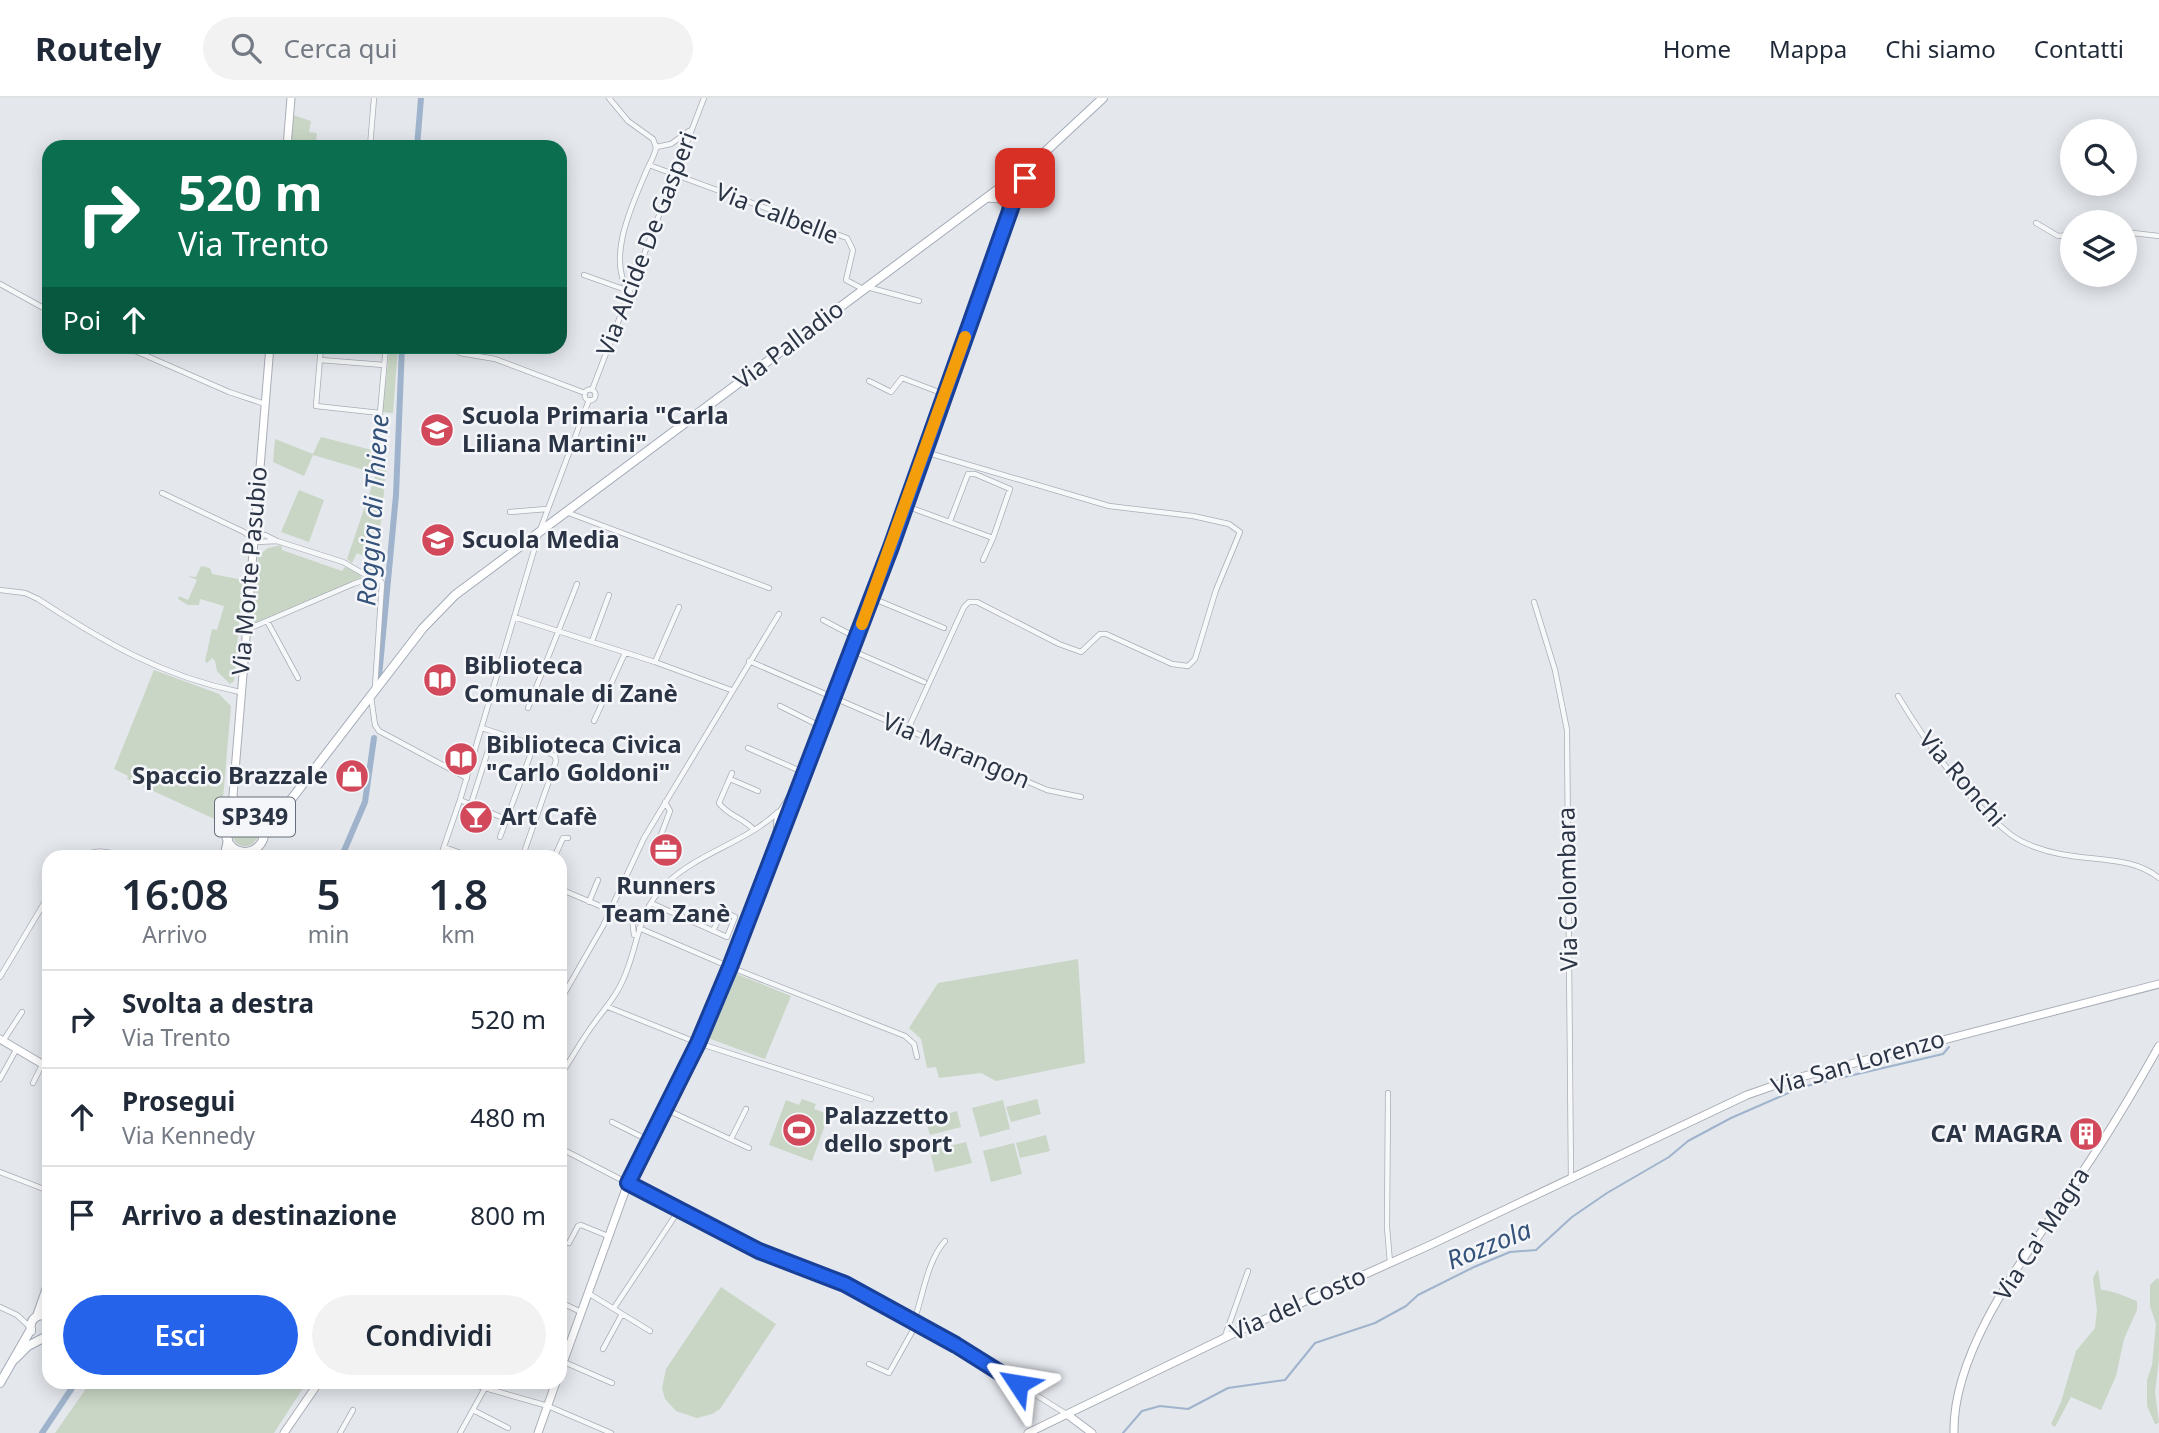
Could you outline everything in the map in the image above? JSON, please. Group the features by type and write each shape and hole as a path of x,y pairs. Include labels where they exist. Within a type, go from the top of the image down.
{"main road":[{"name":"SP349","path":"1007,183 1033,163 1103,98"},
{"name":"Via Palladio","path":"285,807 423,628 455,595 1007,183"},
{"name":"SP349","path":"226,850 228,840 226,830 231,820 267,816 285,807"},
{"name":"SP349","path":"228,840 234,848 250,850 259,845 285,807"},
{"name":"SP349","path":"252,816 262,825 263,836"},
{"path":"0,1383 31,1328 42,1301"},
{"path":"36,1317 42,1317"},
{"path":"31,1328 35,1336 42,1336"},
{"path":"9,1365 29,1346 42,1338"}],"street":[{"path":"287,140 290,98"},
{"path":"371,140 374,98"},
{"path":"609,98 628,121 653,139 656,147 636,197 622,243 621,268 628,291"},
{"name":"Via Alcide De Gasperi","path":"443,850 467,778 547,509 589,400 595,397 592,390 628,291 704,98"},
{"path":"656,147 679,140 691,129"},
{"path":"567,1342 581,1312 628,1183 698,1043 730,967 778,841 780,825 804,775 872,598 1016,194 1033,163"},
{"name":"Via Calbelle","path":"649,165 847,238 853,250 846,280 865,288"},
{"path":"1007,183 1016,194"},
{"path":"1007,183 1005,204 1008,217"},
{"path":"987,198 1001,199 1005,204"},
{"path":"2036,223 2060,236"},
{"path":"2137,233 2159,236"},
{"path":"584,275 628,291"},
{"path":"0,284 42,307"},
{"path":"865,288 919,301"},
{"path":"142,354 229,392 265,404"},
{"name":"Via Monte Pasubio","path":"231,820 269,354"},
{"path":"320,354 316,406 380,413"},
{"path":"377,447 385,354"},
{"path":"466,354 485,357 585,393 589,400"},
{"path":"320,360 384,365"},
{"path":"869,381 891,391 902,378 944,394"},
{"path":"585,393 592,390"},
{"path":"908,729 964,607 973,601 1081,652 1100,634 1106,634 1172,664 1188,666 1195,659 1216,590 1240,531 1229,524 1193,516 1109,506 925,452"},
{"path":"950,521 968,474 1010,489 983,560"},
{"path":"162,493 257,542 277,541"},
{"path":"906,506 993,538"},
{"path":"510,512 547,509"},
{"path":"565,511 769,588"},
{"path":"254,520 265,535 277,541 343,562 371,578"},
{"path":"253,538 265,535"},
{"path":"251,556 266,543"},
{"path":"245,631 371,578 378,578 382,583 373,692 377,728 467,778"},
{"path":"528,708 577,584"},
{"path":"0,590 24,593 38,599 102,641 160,668 240,692"},
{"path":"592,641 609,596"},
{"path":"872,598 944,628"},
{"name":"Via Colombara","path":"1534,602 1555,670 1567,730 1570,1180"},
{"path":"655,662 679,607"},
{"path":"567,989 611,911 644,838 779,614"},
{"path":"514,617 655,662 731,690"},
{"path":"823,620 857,638"},
{"path":"267,621 298,678"},
{"path":"852,651 924,682"},
{"path":"594,721 625,653"},
{"name":"Via Marangon","path":"749,661 1047,790 1081,797"},
{"name":"Via Ronchi","path":"1898,696 1923,736 1951,772 2009,833 2048,851 2120,862 2159,878"},
{"path":"780,706 822,727"},
{"path":"482,728 550,752 556,761 525,850"},
{"path":"471,804 494,732"},
{"path":"500,836 534,745"},
{"path":"748,748 804,775"},
{"path":"754,830 747,823 729,814 719,803 731,776 758,791"},
{"path":"233,795 242,811 252,816"},
{"path":"460,800 508,820"},
{"path":"653,856 670,811 665,802"},
{"path":"567,1065 596,1020 608,1007 624,978 642,916 651,903 677,875 787,810"},
{"path":"762,826 780,825"},
{"path":"558,850 563,838 568,838"},
{"path":"444,847 452,850"},
{"path":"589,902 598,880"},
{"path":"567,892 632,919 642,916"},
{"path":"651,903 727,937 735,918"},
{"path":"0,977 42,907"},
{"path":"713,931 721,914 727,913 746,923"},
{"path":"632,919 635,939"},
{"path":"639,928 905,1036 914,1044 917,1057"},
{"name":"Via San Lorenzo","path":"1570,1180 1747,1095 1793,1079 2159,984"},
{"path":"608,1007 698,1043 871,1099"},
{"path":"22,1012 1,1041 42,1064"},
{"name":"Via Ca' Magra","path":"1954,1433 1955,1408 1963,1377 1989,1315 2037,1236 2081,1174 2159,1046"},
{"path":"0,1079 16,1050"},
{"path":"33,1083 42,1071"},
{"path":"1388,1093 1387,1227 1390,1263"},
{"path":"665,1109 749,1148"},
{"path":"731,1139 746,1109"},
{"path":"612,1122 649,1141"},
{"path":"567,1152 759,1251 845,1284 916,1322 1068,1415 1092,1433"},
{"path":"0,1172 42,1188"},
{"name":"Via del Costo","path":"1028,1433 1225,1337 1570,1180"},
{"path":"614,1308 679,1210"},
{"path":"569,1243 578,1226 582,1225 608,1236"},
{"path":"869,1364 889,1373 916,1322 932,1266 945,1241"},
{"path":"1225,1337 1248,1271"},
{"path":"587,1293 650,1331"},
{"path":"567,1305 581,1312"},
{"path":"0,1307 17,1315 31,1328"},
{"path":"603,1349 622,1314"},
{"path":"17,1315 36,1317"},
{"path":"567,1363 611,1383"},
{"path":"284,1433 314,1389"},
{"path":"460,1433 484,1389"},
{"path":"488,1389 548,1406 611,1433"},
{"path":"538,1433 554,1389"},
{"path":"340,1433 353,1410"},
{"path":"473,1410 508,1428"}],"green space":[{"path":"293,115 311,121 309,132 317,133 316,140 291,140"},
{"path":"389,354 397,354 393,413 382,412"},
{"path":"321,437 372,450 371,472 313,455 304,476 273,462 275,439 313,454"},
{"path":"377,448 385,452 387,464 380,529 375,531 371,555 371,559 378,563 377,573 365,568 368,558 357,553 352,563 347,559 377,471"},
{"path":"299,490 324,500 309,542 281,532"},
{"path":"281,545 282,550 342,571 345,567 361,574 361,578 252,625 249,622 252,581 257,578 258,556 268,548"},
{"path":"201,566 210,568 212,574 243,580 234,681 230,684 217,671 212,658 207,663 205,661 212,629 217,630 224,606 200,599 199,605 188,605 178,599 179,596 188,600 197,580 188,576 196,577"},
{"path":"154,670 219,694 231,706 221,822 127,779 128,776 114,769"},
{"path":"245,820 254,824 258,833 254,842 245,846 236,842 232,833 236,824"},
{"path":"1078,959 1085,1063 996,1081 981,1073 939,1078 936,1067 927,1068 921,1039 909,1028 938,983"},
{"path":"734,973 791,996 765,1059 708,1038"},
{"name":"Palazzetto dello sport","path":"802,1099 816,1104 814,1109 829,1114 812,1161 769,1145 786,1100 799,1105"},
{"path":"1037,1099 1041,1114 1011,1122 1006,1107"},
{"path":"1003,1100 1010,1129 980,1137 972,1108"},
{"path":"957,1111 961,1127 930,1135 926,1120"},
{"path":"1046,1135 1050,1151 1020,1158 1016,1143"},
{"path":"966,1142 972,1163 935,1172 930,1151"},
{"path":"1014,1143 1022,1174 991,1182 983,1151"},
{"path":"2098,1269 2101,1290 2137,1301 2137,1310 2124,1339 2116,1376 2101,1410 2071,1397 2055,1427 2051,1424 2061,1402 2076,1351 2095,1328 2097,1310 2093,1278"},
{"path":"2157,1278 2159,1359 2155,1392 2159,1423 2155,1424 2147,1406 2147,1380 2152,1365 2156,1324 2150,1306 2150,1285"},
{"path":"721,1287 776,1324 720,1409 697,1418 676,1411 665,1399 662,1388 666,1369"},
{"path":"86,1389 302,1389 274,1433 55,1433"}],"waterway":[{"name":"Roggia di Thiene","path":"418,140 421,98"},
{"name":"Roggia di Thiene","path":"379,677 396,495 402,354"},
{"name":"Roggia di Thiene","path":"344,850 365,802 374,738"},
{"name":"Rozzola","path":"1123,1433 1142,1411 1160,1406 1188,1409 1228,1388 1285,1380 1315,1343 1375,1323 1406,1306 1418,1295 1474,1267 1510,1252 1536,1250 1572,1217 1607,1193 1669,1157 1688,1141 1731,1118 1802,1087 1943,1054 1949,1047"},
{"name":"Roggia di Thiene","path":"42,1433 71,1389"}],"slow traffic":[{"path":"862,624 965,337"}],"place":[{"name":"Scuola Primaria \"Carla Liliana Martini\"","path":"437,430"},
{"name":"Scuola Media","path":"438,540"},
{"name":"Biblioteca Comunale di Zanè","path":"440,680"},
{"name":"Biblioteca Civica \"Carlo Goldoni\"","path":"461,759"},
{"name":"Spaccio Brazzale","path":"352,776"},
{"name":"Art Cafè","path":"476,817"},
{"name":"Runners Team Zanè","path":"666,850"},
{"name":"Palazzetto dello sport","path":"799,1130"},
{"name":"CA' MAGRA","path":"2086,1134"}],"route":[{"path":"1018,1384 956,1345 845,1284 759,1251 628,1183 698,1043 730,967 857,638 1016,194 1025,178"}]}
